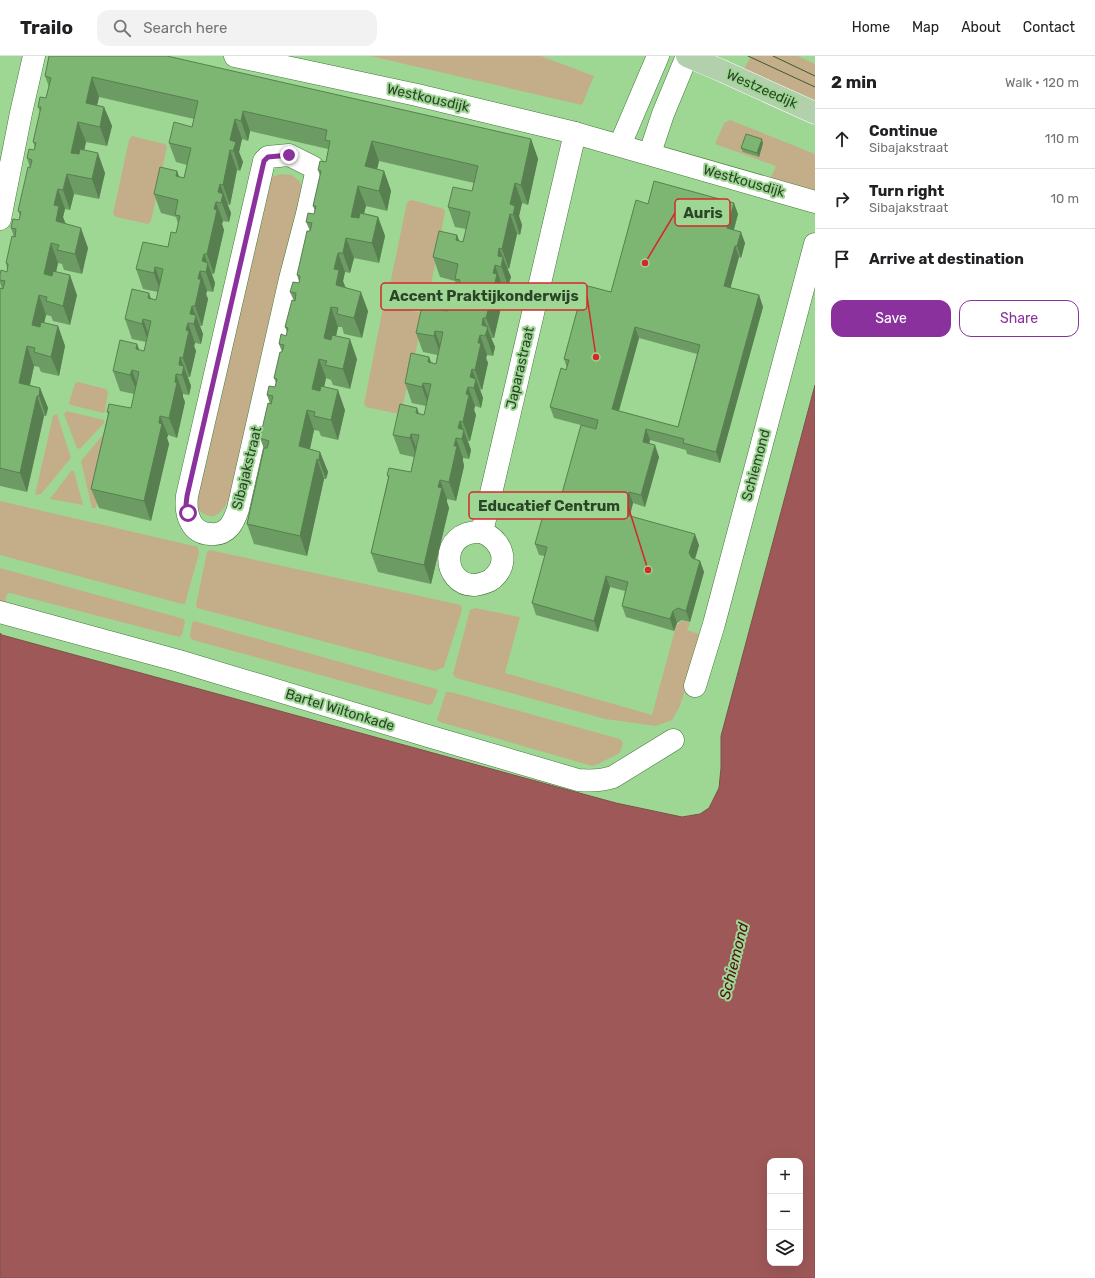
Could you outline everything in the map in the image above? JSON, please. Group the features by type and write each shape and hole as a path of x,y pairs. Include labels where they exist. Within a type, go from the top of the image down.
{"main road":[{"name":"Westzeedijk","path":"687,56 727,72 815,113"}],"street":[{"path":"0,219 34,56"},
{"name":"Westkousdijk","path":"235,56 305,81 417,95 575,133 815,202"},
{"path":"620,145 658,56"},
{"path":"650,154 663,114 687,56"},
{"name":"Japarastraat","path":"482,532 575,133"},
{"name":"Sibajakstraat","path":"290,148 313,167 316,173 307,214 290,279 238,509 233,521 224,532 212,534 200,533 195,529 191,522 186,505 187,496 264,161 268,157 290,148"},
{"name":"Schiemond","path":"695,686 716,616 815,244"},
{"name":"Bartel Wiltonkade","path":"0,612 179,661 578,780 590,781 613,778 672,740"}],"shaded area":[{"path":"370,56 541,56 594,76 582,105"},
{"path":"751,56 798,56 815,64 815,100 744,69"},
{"path":"730,120 815,154 815,194 769,181 776,166 715,144 724,123"},
{"path":"132,136 165,144 167,147 151,221 148,224 116,217 113,214 129,140"},
{"path":"281,174 292,175 300,182 302,191 234,488 223,509 214,516 208,516 194,505 268,184 272,177"},
{"path":"412,200 444,209 445,212 430,290 426,292 392,283 391,280 407,202"},
{"path":"387,306 422,313 424,316 401,412 399,414 366,407 364,404 383,308"},
{"path":"78,382 106,389 108,392 105,412 103,413 71,405 69,403 75,383"},
{"path":"67,411 104,420 104,423 80,449 77,448 64,414"},
{"path":"57,414 71,458 41,494 35,495 53,416"},
{"path":"113,424 96,508 92,508 81,461"},
{"path":"71,471 74,471 83,505 50,499"},
{"path":"0,501 198,547 199,553 185,604 0,555"},
{"path":"210,550 461,605 462,610 444,667 435,671 197,608 196,605 207,552"},
{"path":"0,568 184,619 185,622 182,635 179,637 10,593 7,594 5,602 0,604"},
{"path":"475,608 520,617 505,673 652,715 676,626 683,620 690,623 687,630 702,635 680,706 672,720 656,726 605,719 456,678 453,674 470,610"},
{"path":"194,621 436,689 438,691 432,704 429,705 193,640 190,637 192,623"},
{"path":"446,692 451,692 620,739 623,743 620,753 592,766 440,722 437,720"}],"water":[{"path":"815,385 815,1278 0,1278 0,633 2,635 616,803 682,817 700,814 709,808 719,788 721,768 721,736"}],"building":[{"path":"49,56 167,56 531,139 521,185 515,183 510,204 515,206 513,215 510,214 502,249 499,248 498,256 503,257 501,267 495,265 493,273 497,274 486,318 483,318 482,325 488,327 485,336 480,335 478,343 481,343 475,370 472,369 470,377 476,379 474,388 468,387 466,394 469,395 463,422 460,421 458,428 464,430 462,439 456,438 454,446 457,446 449,482 440,480 438,487 442,488 424,565 371,553 389,476 387,475 389,468 411,472 419,435 411,434 410,438 393,435 400,404 417,408 416,413 424,415 431,384 423,383 422,387 405,383 411,353 429,357 428,362 436,364 443,332 435,331 434,336 416,333 422,306 447,311 451,296 456,297 460,280 455,279 458,264 433,257 439,231 457,235 456,240 463,242 470,212 448,207 453,187 472,191 478,166 372,141 365,166 384,171 379,191 358,186 351,217 359,218 360,213 378,217 372,243 346,238 343,253 338,253 334,269 339,270 336,285 361,292 354,318 337,314 338,308 331,307 324,338 331,340 332,335 350,339 343,369 325,365 327,361 319,359 312,389 320,391 321,386 338,390 331,420 314,416 315,412 307,410 299,446 320,452 319,460 317,459 300,536 247,524 264,448 267,448 269,441 260,438 268,403 271,404 273,396 267,395 269,386 275,387 277,379 274,378 280,352 282,352 284,345 279,344 281,334 286,336 288,328 285,327 292,300 295,301 296,293 290,292 293,282 299,283 300,276 297,275 307,231 310,231 312,223 306,222 308,213 314,214 316,206 313,206 321,171 318,170 320,161 326,162 330,141 325,140 327,130 243,111 241,121 235,119 230,140 236,142 233,151 230,150 223,185 220,184 218,192 223,194 221,203 216,202 214,209 217,210 207,254 204,254 202,261 208,263 206,272 200,271 198,279 201,279 195,306 192,306 190,314 196,315 194,324 188,323 186,330 189,331 183,358 180,357 179,365 184,366 182,375 176,374 175,382 177,383 169,418 160,416 159,423 162,424 144,501 91,489 109,412 107,412 109,404 131,408 139,372 132,370 130,375 113,371 120,340 137,344 136,349 144,351 151,321 143,319 142,324 125,319 132,289 149,293 148,298 156,300 163,269 155,267 154,273 136,269 143,242 168,247 171,232 176,233 180,216 175,215 178,200 154,194 160,167 177,171 176,176 184,178 191,148 169,143 174,122 192,127 198,101 92,77 86,103 104,107 100,127 78,122 71,153 79,154 80,149 98,153 92,179 67,174 63,190 58,189 54,205 59,206 56,221 81,228 75,254 57,250 59,245 51,243 44,274 52,276 53,271 70,275 63,306 46,301 47,297 39,295 32,325 40,327 41,322 58,326 51,357 34,352 35,348 27,346 19,383 40,388 39,396 37,396 20,473 0,468 0,288 3,289 5,281 0,280 0,275 1,270 7,272 8,264 6,263 12,236 15,237 16,229 11,228 13,219 19,220 21,212 18,211 28,167 30,168 32,160 27,158 29,149 34,150 36,143 33,142 41,107 38,107 40,97 46,98 51,78 45,76"},
{"path":"746,134 762,139 757,153 741,148"},
{"path":"654,181 734,203 727,228 741,232 737,246 735,246 724,286 759,295 716,452 683,443 684,439 646,429 643,442 655,445 641,495 629,492 623,514 695,534 689,553 692,558 700,561 686,611 678,608 673,611 670,619 622,606 628,582 606,576 594,621 532,603 547,547 535,544 549,494 561,497 581,425 596,429 598,420 550,407 561,368 566,370 569,360 564,359 584,285 611,292 636,200 648,204","holes":["635,327 700,345 678,427 612,409"]}],"tram line":[{"path":"748,56 815,87"},
{"path":"773,56 815,76"}],"place":[{"name":"Auris","path":"645,263"},
{"name":"Accent Praktijkonderwijs","path":"596,357"},
{"name":"Educatief Centrum","path":"648,570"}],"route":[{"path":"188,513 186,505 187,496 264,161 268,157 272,156 289,155"}]}
